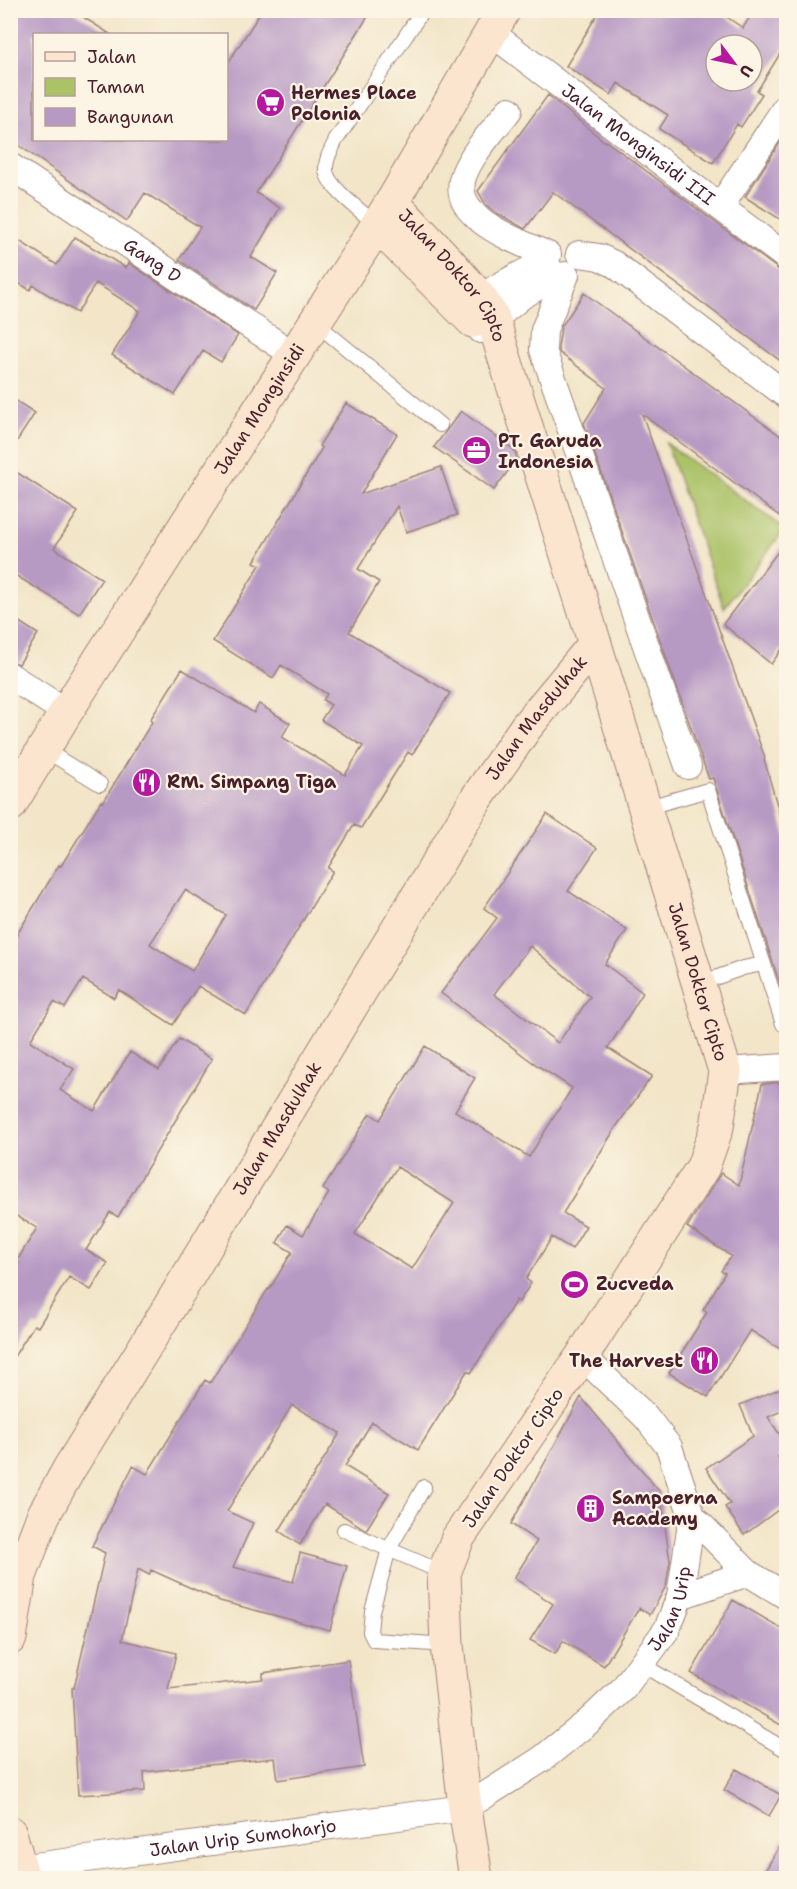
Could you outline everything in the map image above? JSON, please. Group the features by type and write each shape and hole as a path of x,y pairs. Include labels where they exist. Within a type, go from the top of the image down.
{"street":[{"name":"Jalan Monginsidi","path":"10,805 66,712 385,214 497,21"},
{"name":"Jalan Monginsidi III","path":"497,21 720,207 786,257"},
{"path":"720,207 786,107"},
{"path":"509,110 476,153 464,174 460,192 462,200 472,213 486,223 560,264"},
{"name":"Gang D","path":"10,166 294,355"},
{"name":"Jalan Doktor Cipto","path":"385,214 484,322 595,644 725,1071 717,1127 703,1167 582,1356 458,1538 444,1573 447,1645 465,1808 476,1878"},
{"path":"484,322 560,264 599,257 614,264 786,395"},
{"path":"560,264 544,330 543,350 688,766"},
{"name":"Jalan Masdulhak","path":"10,1638 20,1576 43,1516 69,1468 185,1281 477,798 526,727 595,644"},
{"path":"10,676 66,712"},
{"path":"725,1071 786,1067"},
{"name":"Jalan Urip","path":"465,1808 542,1759 588,1722 623,1689 667,1629 680,1596 692,1516 669,1447 646,1417 582,1356"},
{"path":"692,1516 748,1573 786,1596"},
{"path":"680,1596 748,1573"},
{"name":"Jalan Urip Sumoharjo","path":"21,1873 465,1808"},
{"path":"10,1833 21,1873"}],"lane":[{"path":"385,214 331,183 326,164 336,140 423,10"},
{"path":"313,324 323,329 440,425"},
{"path":"45,750 100,784"},
{"path":"645,808 708,790 783,1024"},
{"path":"698,984 743,968 763,964"},
{"path":"424,1487 389,1549 372,1611 370,1632 374,1641 447,1645"},
{"path":"344,1530 444,1573"},
{"path":"641,1664 786,1750"}],"green space":[{"path":"666,443 785,529 724,608"}],"building":[{"path":"10,10 72,10 108,33 33,33 33,141 228,141 228,63 262,10 372,10 256,193 280,208 251,257 277,273 254,310 179,260 200,227 145,193 127,221 10,139"},
{"path":"600,10 716,10 743,28 754,10 786,10 786,44 764,80 764,33 704,33 704,93 762,94 741,127 737,124 713,163 659,129 668,115 618,83 611,95 566,66"},
{"path":"548,95 605,142 786,275 786,365 553,192 525,229 486,205 478,191"},
{"path":"786,133 786,223 745,197"},
{"path":"75,237 126,268 129,263 238,335 221,362 203,351 175,395 112,355 140,311 96,283 77,313 33,285 30,290 10,278 10,252 18,240 57,265"},
{"path":"584,293 786,440 786,521 642,414 765,758 786,837 786,996 784,997 713,778 709,779 584,423 606,388 560,353 558,348 561,327"},
{"path":"10,397 35,413 10,452"},
{"path":"346,403 397,434 361,494 441,467 457,515 406,532 397,506 358,569 379,582 349,632 450,693 412,755 408,752 361,828 354,825 328,868 333,871 246,1015 198,986 173,1025 119,990 114,998 83,979 65,1008 54,1002 30,1041 74,1069 60,1090 94,1111 130,1052 159,1070 179,1039 212,1059 118,1217 110,1212 86,1250 108,1263 91,1290 69,1277 38,1327 34,1325 10,1363 10,1276 37,1228 10,1212 10,946 59,865 61,866 101,801 103,802 182,669 254,713 259,704 290,723 282,737 345,775 363,746 321,720 331,705 323,700 327,694 281,665 273,678 213,641 260,565 254,562 322,448 319,446","holes":["185,890 226,915 192,971 150,944"]},
{"name":"PT. Garuda Indonesia","path":"461,411 514,450 517,459 494,490 434,447"},
{"path":"10,468 78,512 54,548 102,579 79,614 10,572"},
{"path":"786,541 786,644 771,664 723,624"},
{"path":"10,616 38,634 19,664 10,661"},
{"path":"547,814 597,848 568,891 627,930 605,964 643,993 608,1048 652,1076 616,1127 563,1213 586,1226 572,1249 552,1237 526,1279 531,1283 519,1302 516,1300 471,1373 467,1371 418,1450 372,1422 345,1466 389,1493 366,1530 325,1504 300,1545 279,1531 340,1433 292,1405 227,1511 253,1523 233,1567 293,1582 300,1553 347,1566 330,1630 220,1601 151,1570 149,1575 138,1569 122,1640 176,1653 168,1689 263,1679 263,1673 348,1660 364,1767 278,1780 275,1758 144,1772 145,1791 78,1795 72,1688 74,1688 105,1553 92,1546 133,1466 147,1474 205,1380 210,1383 269,1290 292,1252 277,1243 287,1225 303,1235 329,1193 323,1189 370,1113 380,1120 425,1046 475,1078 455,1111 529,1157 572,1088 532,1062 441,993 497,918 484,908","holes":["530,946 590,997 558,1043 494,994","397,1167 454,1203 412,1269 355,1234"]},
{"path":"786,1082 786,1353 750,1330 708,1397 669,1373 707,1312 703,1310 725,1273 721,1271 731,1256 687,1227 721,1173 739,1185 762,1084"},
{"path":"786,1386 786,1409 768,1417 786,1444 786,1451 778,1457 786,1469 786,1504 744,1535 725,1507 730,1504 706,1468 753,1436 740,1405"},
{"name":"Sampoerna Academy","path":"581,1397 660,1492 670,1561 666,1586 650,1615 639,1608 604,1666 563,1641 555,1654 530,1640 553,1604 514,1578 537,1541 511,1524"},
{"path":"733,1600 786,1631 786,1728 691,1673"},
{"path":"736,1769 781,1795 769,1816 724,1790"},
{"path":"786,1835 786,1878 761,1878"}],"place":[{"name":"Hermes Place Polonia","path":"270,103"},
{"name":"PT. Garuda Indonesia","path":"477,451"},
{"name":"RM. Simpang Tiga","path":"146,782"},
{"name":"Zucveda","path":"575,1284"},
{"name":"The Harvest","path":"704,1361"},
{"name":"Sampoerna Academy","path":"591,1508"}]}
